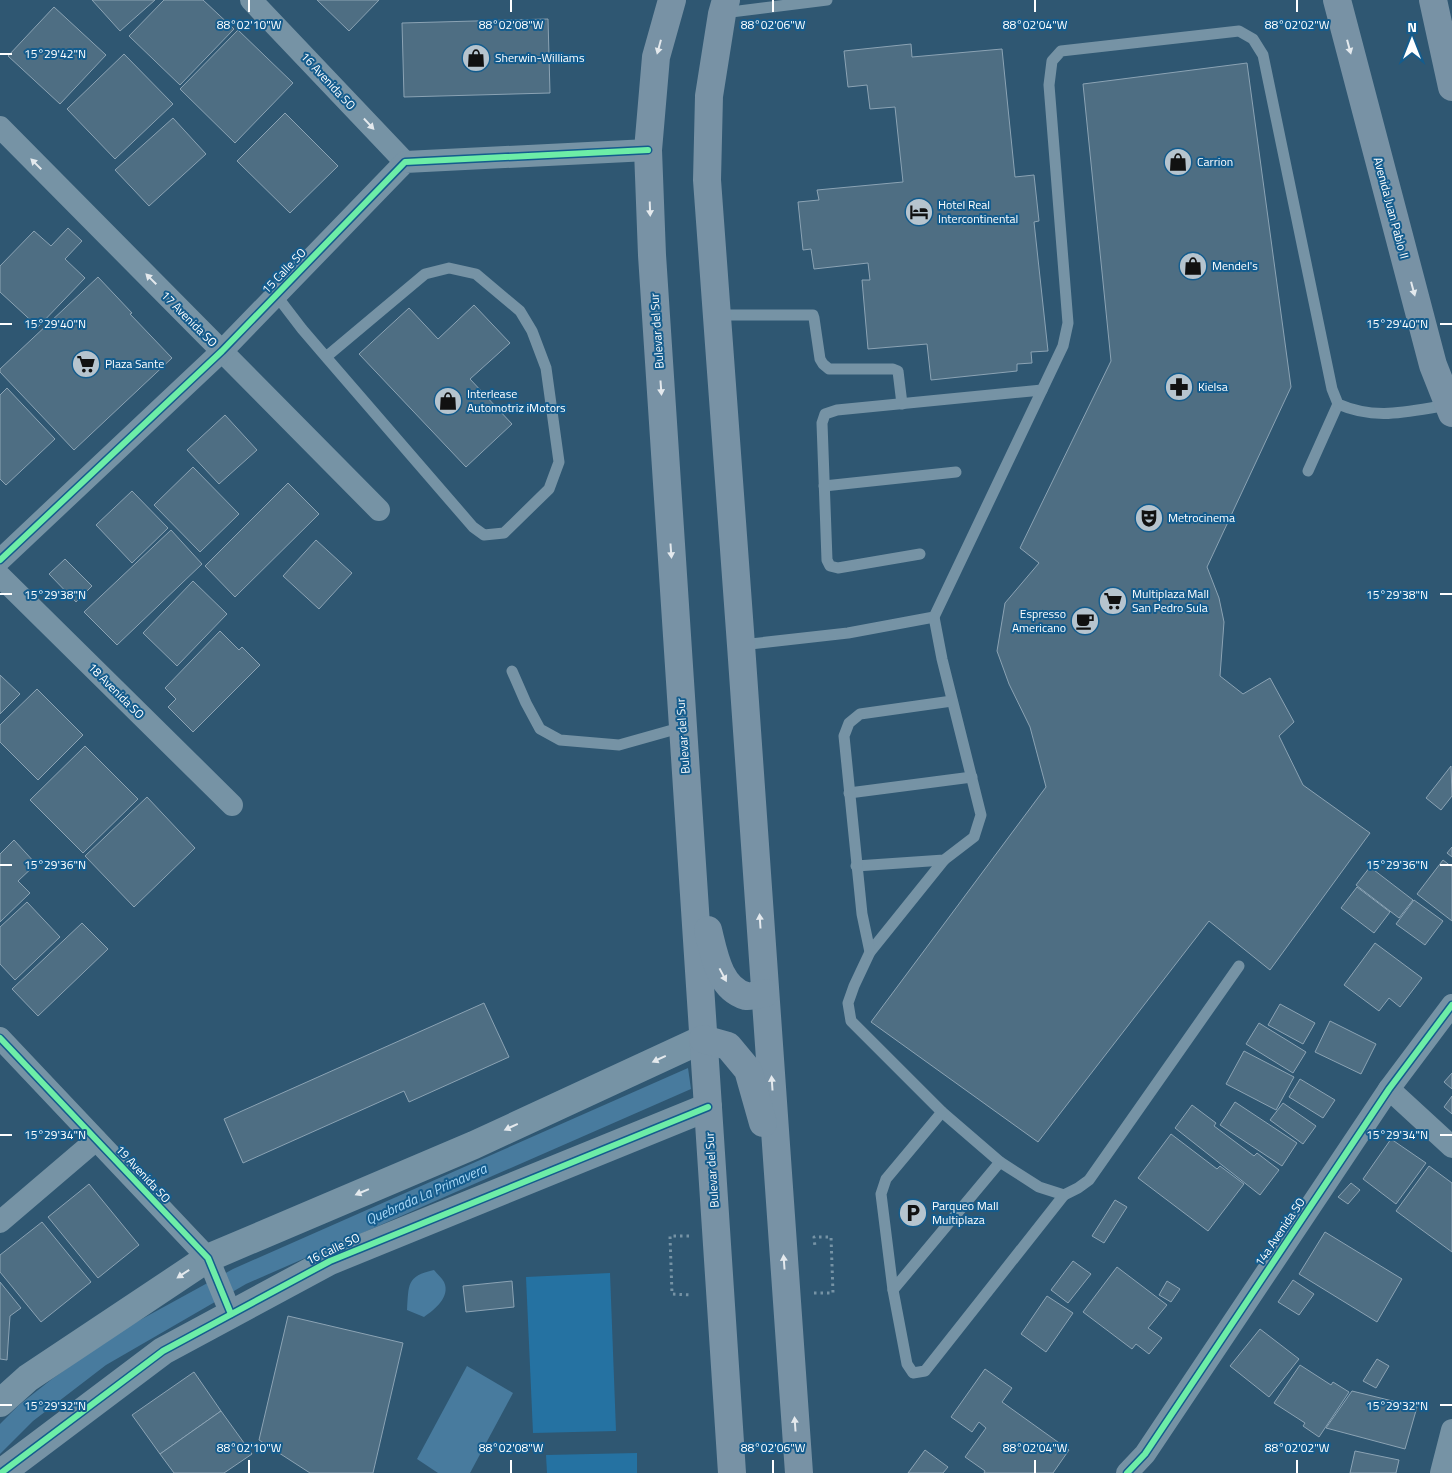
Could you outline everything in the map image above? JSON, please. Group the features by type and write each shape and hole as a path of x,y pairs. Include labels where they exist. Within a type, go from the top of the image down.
{"highway":[{"name":"Bulevar del Sur","path":"672,0 656,57 648,150 652,255 732,1473"},
{"name":"Avenida Juan Pablo II","path":"1337,0 1433,366 1450,409"},
{"path":"1433,0 1452,87"},
{"path":"724,7 709,96 707,180 799,1473"},
{"path":"691,861 716,962 729,986 747,996 765,993"},
{"path":"703,1038 728,1046 748,1070 778,1177"}],"street":[{"name":"16 Avenida SO","path":"251,0 405,162"},
{"name":"17 Avenida SO","path":"0,127 379,510"},
{"path":"405,162 648,150"},
{"name":"15 Calle SO","path":"0,560 222,351 405,162"},
{"name":"18 Avenida SO","path":"0,576 232,805"},
{"name":"14a Avenida SO","path":"1127,1473 1145,1463 1389,1089 1452,1005"},
{"name":"19 Avenida SO","path":"0,1038 209,1261 230,1312"},
{"path":"0,1403 28,1378 209,1261 474,1145 703,1038"},
{"path":"1389,1089 1452,1147"},
{"name":"16 Calle SO","path":"1,1473 163,1351 230,1312 330,1261 708,1107"},
{"path":"0,1222 96,1140"},
{"path":"1441,1473 1452,1430"}],"lane":[{"path":"724,7 826,0"},
{"path":"1064,1195 1039,1187 1000,1162 942,1112 851,1022 848,1004 870,952 944,860 974,836 981,815 942,659 934,617 1063,346 1068,323 1048,85 1052,61 1061,51 1239,31 1253,39 1263,56 1332,389 1338,404 1350,410 1382,415 1450,409"},
{"path":"276,295 302,329 326,357 473,527 484,535 504,533 549,489 559,462 546,368 532,331 520,312 476,274 449,268 425,274 326,357"},
{"path":"717,315 813,315 822,364 829,369 893,369 898,371 902,404"},
{"path":"920,554 838,568 830,566 827,560 824,486 822,423 825,414 837,410 1042,390"},
{"path":"1308,471 1338,404"},
{"path":"824,486 956,472"},
{"path":"741,645 848,633 934,617"},
{"path":"512,671 540,729 560,740 619,745 683,727"},
{"path":"870,952 862,914 856,866 844,736 849,723 860,714 952,701"},
{"path":"849,793 972,777"},
{"path":"856,866 944,860"},
{"path":"942,1112 886,1179 880,1194 893,1290 906,1364 913,1373 925,1371 1064,1195 1089,1180 1239,966"},
{"path":"893,1290 1000,1162"}],"path":[{"path":"672,1294 670,1236 688,1235 689,1243"},
{"path":"815,1256 814,1237 830,1237 833,1292"}],"shaded area":[{"path":"610,1273 616,1431 533,1433 526,1277"},
{"path":"637,1453 637,1473 547,1473 546,1455"}],"water":[{"name":"Quebrada La Primavera","path":"688,1068 691,1089 246,1284 106,1365 33,1421 0,1454 0,1424 19,1405 52,1379 120,1331 233,1269"},
{"path":"434,1270 443,1280 446,1288 443,1298 424,1317 407,1310 411,1283 418,1275"},
{"path":"467,1366 513,1393 470,1473 438,1473 417,1459"}],"building":[{"path":"92,0 155,0 120,31"},
{"path":"164,0 203,0 234,29 180,85 129,36"},
{"path":"317,0 379,0 349,31"},
{"path":"54,7 106,55 60,104 8,56"},
{"name":"Sherwin-Williams","path":"548,19 550,93 404,97 402,23"},
{"path":"238,30 293,83 235,143 180,89"},
{"name":"Hotel Real Intercontinental","path":"911,44 912,57 1002,49 1015,177 1034,175 1039,221 1034,222 1048,351 1031,352 1032,363 1017,364 1017,371 931,380 927,344 868,349 862,280 870,280 868,263 814,269 811,249 803,250 798,202 819,200 817,190 903,182 895,107 870,109 867,85 848,87 844,51"},
{"path":"124,54 173,104 115,159 67,109"},
{"name":"Multiplaza Mall San Pedro Sula","path":"1247,63 1291,387 1207,567 1219,598 1224,622 1220,676 1243,694 1270,678 1294,722 1279,736 1303,785 1370,833 1270,970 1209,921 1038,1142 871,1022 1046,787 1030,727 1009,684 997,651 1005,603 1039,563 1020,548 1111,361 1083,84"},
{"path":"285,113 338,166 290,213 237,161"},
{"path":"173,118 206,154 149,206 115,170"},
{"path":"68,228 82,241 65,259 85,278 38,327 0,292 0,266 34,231 51,246"},
{"name":"Plaza Sante","path":"98,277 172,358 74,450 0,372 0,369"},
{"name":"Interlease Automotriz iMotors","path":"474,305 510,343 470,379 512,424 466,467 359,354 409,308 438,339"},
{"path":"7,388 55,439 6,485 0,479 0,395"},
{"path":"225,415 257,450 219,484 187,450"},
{"path":"193,467 239,514 200,552 154,505"},
{"path":"288,483 319,514 235,597 205,566"},
{"path":"132,491 168,528 132,563 96,525"},
{"path":"171,530 202,564 117,645 84,612"},
{"path":"316,540 352,573 319,609 283,576"},
{"path":"65,559 92,586 76,602 49,574"},
{"path":"193,581 227,614 177,666 143,633"},
{"path":"220,631 239,650 242,647 260,665 193,732 168,707 176,699 165,688"},
{"path":"0,675 20,694 0,714"},
{"path":"37,689 83,735 38,780 0,742 0,725"},
{"path":"85,746 138,799 83,853 30,800"},
{"path":"1451,766 1452,796 1441,810 1426,798"},
{"path":"147,797 195,848 134,907 85,856"},
{"path":"14,840 36,864 18,881 30,893 0,922 0,854"},
{"path":"1452,847 1452,857 1447,853"},
{"path":"1443,860 1452,867 1452,921 1417,894"},
{"path":"1370,867 1413,900 1399,918 1356,885"},
{"path":"1357,887 1390,912 1374,933 1341,908"},
{"path":"1414,900 1443,921 1425,945 1396,924"},
{"path":"27,902 60,937 15,980 0,964 0,927"},
{"path":"82,923 108,949 38,1016 12,989"},
{"path":"1375,943 1422,978 1400,1007 1389,998 1379,1011 1344,985"},
{"path":"484,1003 509,1057 409,1102 404,1091 243,1163 224,1119"},
{"path":"1280,1004 1315,1023 1303,1044 1268,1025"},
{"path":"1330,1021 1376,1044 1361,1074 1315,1052"},
{"path":"1259,1023 1306,1052 1293,1073 1246,1044"},
{"path":"1244,1051 1294,1077 1276,1110 1226,1084"},
{"path":"1452,1073 1452,1089 1444,1082"},
{"path":"1300,1079 1335,1100 1323,1118 1289,1097"},
{"path":"1452,1096 1452,1114 1444,1107"},
{"path":"1235,1102 1297,1143 1282,1166 1220,1125"},
{"path":"1283,1103 1316,1126 1303,1144 1270,1120"},
{"path":"1192,1105 1216,1123 1214,1126 1254,1156 1257,1153 1279,1170 1260,1195 1175,1128"},
{"path":"1171,1134 1217,1169 1220,1166 1244,1184 1208,1231 1138,1178"},
{"path":"1391,1139 1426,1163 1396,1204 1363,1179"},
{"path":"1429,1166 1452,1183 1452,1252 1396,1211"},
{"path":"1351,1183 1360,1190 1348,1204 1338,1197"},
{"path":"89,1184 139,1245 98,1278 48,1217"},
{"path":"1115,1200 1127,1207 1104,1243 1092,1236"},
{"path":"42,1222 91,1282 41,1322 0,1272 0,1255"},
{"path":"1325,1232 1402,1279 1377,1322 1299,1274"},
{"path":"1073,1261 1091,1274 1068,1303 1051,1290"},
{"path":"1117,1267 1167,1305 1148,1328 1162,1338 1149,1354 1136,1344 1132,1349 1083,1312"},
{"path":"1293,1280 1314,1294 1299,1315 1278,1302"},
{"path":"512,1281 514,1307 466,1312 463,1286"},
{"path":"1167,1281 1180,1289 1171,1302 1159,1295"},
{"path":"0,1282 21,1308 10,1316 7,1360 0,1359"},
{"path":"1047,1296 1073,1313 1046,1352 1021,1334"},
{"path":"288,1316 403,1343 373,1473 310,1473 259,1440"},
{"path":"1260,1329 1299,1359 1269,1397 1230,1366"},
{"path":"1377,1359 1389,1366 1376,1388 1363,1381"},
{"path":"1300,1365 1331,1385 1333,1382 1349,1392 1319,1437 1303,1426 1305,1423 1274,1403"},
{"path":"985,1369 1012,1388 1002,1402 1069,1450 1053,1473 984,1473 985,1471 965,1457 986,1428 979,1422 972,1432 951,1417"},
{"path":"194,1372 221,1411 160,1454 132,1415"},
{"path":"1352,1391 1417,1407 1405,1449 1326,1428"},
{"path":"221,1411 252,1454 224,1473 174,1473 160,1454"},
{"path":"925,1450 948,1467 943,1473 908,1473"},
{"path":"1355,1451 1399,1460 1396,1473 1350,1473"}],"cycle path":[{"path":"0,560 222,351 405,162 648,150"},
{"path":"1127,1473 1145,1454 1389,1089 1452,1005"},
{"path":"0,1038 208,1258 231,1314"},
{"path":"1,1473 163,1351 330,1261 708,1107"}],"place":[{"name":"Sherwin-Williams","path":"476,58"},
{"name":"Carrion","path":"1178,162"},
{"name":"Hotel Real Intercontinental","path":"919,212"},
{"name":"Mendel's","path":"1193,266"},
{"name":"Plaza Sante","path":"86,364"},
{"name":"Kielsa","path":"1179,387"},
{"name":"Interlease Automotriz iMotors","path":"448,401"},
{"name":"Metrocinema","path":"1149,518"},
{"name":"Multiplaza Mall San Pedro Sula","path":"1113,601"},
{"name":"Espresso Americano","path":"1085,621"},
{"name":"Parqueo Mall Multiplaza","path":"913,1213"}]}
